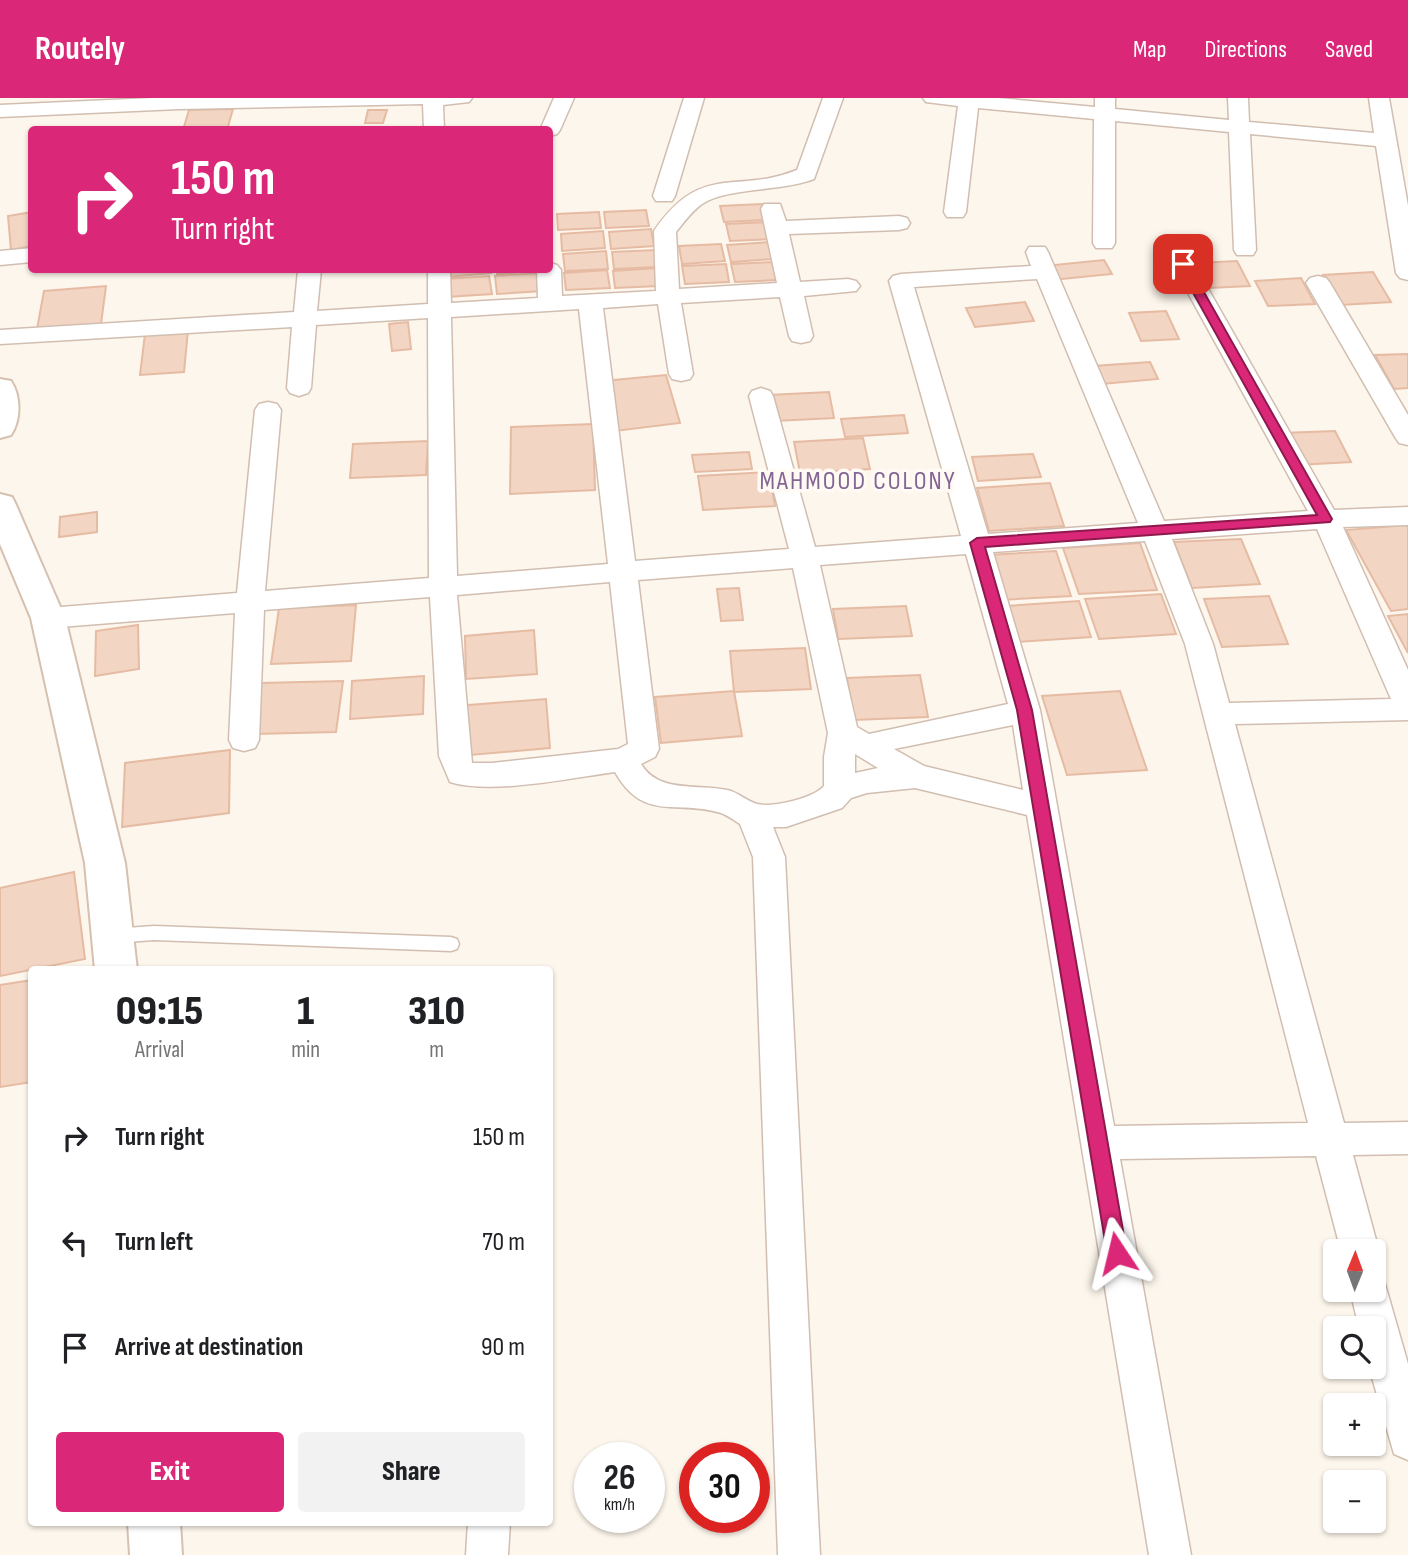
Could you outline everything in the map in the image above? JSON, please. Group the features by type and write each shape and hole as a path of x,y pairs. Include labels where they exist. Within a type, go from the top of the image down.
{"street":[{"path":"0,111 179,101 296,106 462,98"},
{"path":"536,98 563,99 552,126"},
{"path":"664,196 694,98"},
{"path":"681,374 668,296 665,231 695,199 712,192 792,182 806,174 833,98"},
{"path":"933,98 1104,106 1241,127 1387,141"},
{"path":"1238,98 1245,250"},
{"path":"1379,98 1408,273"},
{"path":"433,99 434,126"},
{"path":"955,212 968,100"},
{"path":"173,126 179,101"},
{"path":"1104,106 1104,243"},
{"path":"674,163 712,192"},
{"path":"801,336 774,218 899,223"},
{"path":"0,258 28,255"},
{"path":"1170,1555 1025,710 901,281 1041,262 1199,644 1357,1239"},
{"path":"1183,264 1326,519 1408,706 1218,714"},
{"path":"299,388 309,273"},
{"path":"439,273 443,587 454,755 461,774 492,775 623,760 644,749 590,300"},
{"path":"549,273 550,302"},
{"path":"1318,283 1408,437"},
{"path":"0,337 848,286"},
{"path":"0,388 3,407 0,428"},
{"path":"761,396 854,739 915,776 1042,807"},
{"path":"244,740 250,602 268,410"},
{"path":"0,505 48,618 105,863 114,953"},
{"path":"48,618 805,559 977,543 1326,519 1408,516"},
{"path":"623,760 634,779 650,793 727,802 753,816 786,815 831,800 839,789 839,757 854,739 1002,718 1025,710"},
{"path":"839,789 867,780 915,776"},
{"path":"753,816 769,857 799,1555"},
{"path":"1098,1143 1408,1138"},
{"path":"1372,1302 1408,1440"},
{"path":"154,1526 156,1555"},
{"path":"487,1555 489,1526"}],"lane":[{"path":"114,953 154,933 451,944"}],"building":[{"path":"233,109 228,126 184,126 189,110"},
{"path":"368,110 387,110 383,123 365,123"},
{"path":"762,204 765,220 724,222 720,206"},
{"path":"646,210 649,226 606,228 604,212"},
{"path":"599,212 601,228 558,230 557,214"},
{"path":"28,213 28,247 11,250 8,216"},
{"path":"768,222 772,239 730,241 726,224"},
{"path":"651,229 654,246 611,249 609,232"},
{"path":"603,231 605,248 562,251 561,234"},
{"path":"770,242 774,259 731,262 727,245"},
{"path":"721,244 725,261 682,264 679,246"},
{"path":"655,250 657,267 614,269 612,252"},
{"path":"606,251 608,269 565,271 563,254"},
{"path":"1104,260 1112,274 1052,280 1044,266"},
{"path":"1237,261 1250,286 1209,288 1197,263"},
{"path":"774,262 778,280 735,282 731,264"},
{"path":"726,264 729,282 685,284 682,266"},
{"path":"657,268 659,286 615,288 613,271"},
{"path":"607,270 610,288 566,290 564,273"},
{"path":"1373,272 1391,302 1340,305 1323,275"},
{"path":"447,273 491,273 448,277"},
{"path":"539,273 542,291 497,294 495,276"},
{"path":"489,276 492,294 447,297 446,279"},
{"path":"1301,278 1315,304 1268,306 1255,281"},
{"path":"106,286 101,324 37,329 44,291"},
{"path":"1025,302 1034,321 975,327 966,308"},
{"path":"1166,311 1179,339 1141,341 1129,313"},
{"path":"408,322 411,349 392,351 389,324"},
{"path":"188,330 184,372 140,375 145,334"},
{"path":"1408,354 1408,388 1394,389 1375,355"},
{"path":"1150,362 1158,379 1102,384 1094,366"},
{"path":"666,375 680,423 615,431 604,381"},
{"path":"829,392 834,418 774,421 769,395"},
{"path":"904,415 908,433 845,437 841,419"},
{"path":"593,424 595,490 510,494 511,427"},
{"path":"1335,431 1351,462 1297,465 1282,433"},
{"path":"863,438 870,469 800,473 794,442"},
{"path":"428,441 426,475 350,478 353,444"},
{"path":"749,452 752,469 695,472 692,455"},
{"path":"1033,454 1041,477 978,481 972,457"},
{"path":"769,472 775,506 703,510 698,476"},
{"path":"1050,483 1064,526 989,531 977,488"},
{"path":"97,512 97,532 59,537 60,517"},
{"path":"1408,525 1408,609 1391,611 1346,530"},
{"path":"1241,539 1260,584 1192,588 1174,542"},
{"path":"1140,543 1157,590 1079,594 1063,548"},
{"path":"1056,551 1071,596 1000,600 988,555"},
{"path":"739,588 743,620 721,621 717,589"},
{"path":"1161,594 1176,634 1099,639 1085,599"},
{"path":"1269,596 1288,644 1222,647 1204,599"},
{"path":"1079,601 1091,637 1017,642 1006,606"},
{"path":"356,605 351,661 271,664 279,608"},
{"path":"906,606 912,636 838,639 833,609"},
{"path":"1408,614 1408,653 1388,616"},
{"path":"138,625 139,669 95,676 96,631"},
{"path":"534,630 537,674 466,679 465,636"},
{"path":"805,648 811,689 734,692 730,651"},
{"path":"920,675 928,717 854,720 847,678"},
{"path":"424,676 423,714 350,719 352,681"},
{"path":"343,681 336,732 252,734 261,683"},
{"path":"734,691 742,736 661,743 655,697"},
{"path":"1120,691 1147,770 1067,775 1042,696"},
{"path":"546,699 550,748 458,756 456,706"},
{"path":"230,750 229,813 122,827 125,763"},
{"path":"74,872 85,959 50,966 28,966 28,970 0,976 0,888"},
{"path":"28,981 28,1083 0,1087 0,985"}],"district":[{"name":"MAHMOOD COLONY","path":"858,481"}],"route":[{"path":"1117,1253 1025,710 977,543 1326,519 1183,264"}]}
